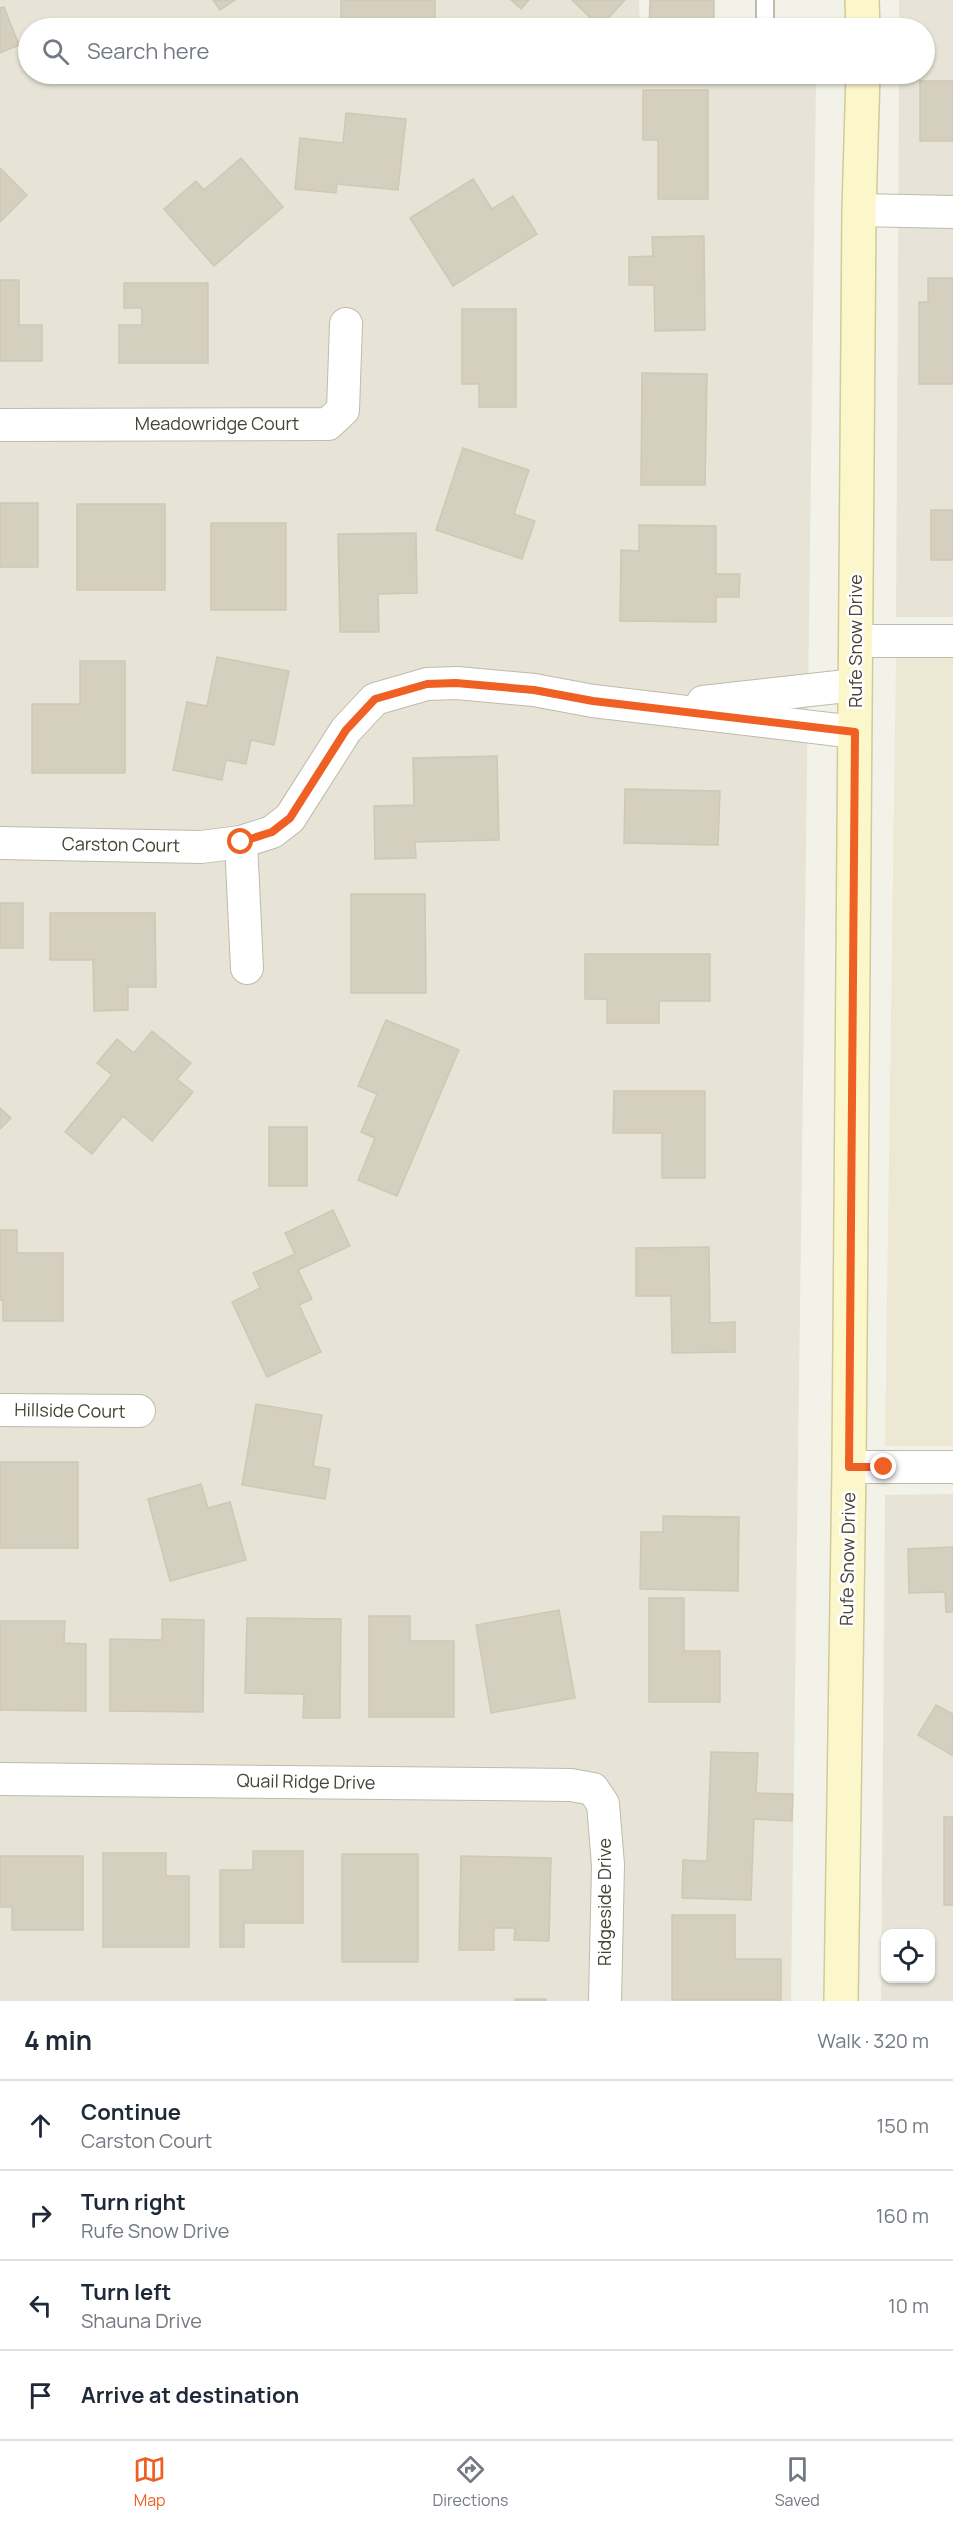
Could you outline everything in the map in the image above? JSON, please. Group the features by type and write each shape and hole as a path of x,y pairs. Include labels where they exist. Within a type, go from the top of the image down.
{"main road":[{"path":"862,0 863,18"},
{"name":"Rufe Snow Drive","path":"841,2001 849,1467 859,210 863,84"}],"street":[{"path":"859,210 953,212"},
{"name":"Meadowridge Court","path":"0,425 328,424 343,410 346,324"},
{"path":"856,641 953,641"},
{"name":"Carston Court","path":"0,843 201,846 241,842 272,832 290,818 346,730 375,699 427,684 456,683 534,690 593,701 855,732"},
{"name":"Carston Court","path":"648,708 855,685"},
{"path":"241,842 247,968"},
{"name":"Hillside Court","path":"0,1410 139,1411"},
{"path":"849,1467 953,1467"},
{"name":"Quail Ridge Drive","path":"0,1779 571,1785 593,1789 603,1804"},
{"name":"Ridgeside Drive","path":"603,1804 608,1865 604,2001"}],"lane":[{"path":"765,0 765,18"}],"shaded area":[{"path":"0,0 639,0 640,18 18,18 18,84 816,84 791,2001 0,2001"},
{"path":"899,0 953,0 953,617 896,617 899,84 935,84 935,18 899,18"},
{"path":"896,658 953,658 953,1446 885,1446"},
{"path":"953,1494 953,2001 881,2001 881,1983 935,1983 935,1929 882,1929 885,1495"}],"building":[{"path":"213,0 235,0 220,10"},
{"path":"341,0 435,0 435,18 341,18"},
{"path":"511,0 529,0 521,9"},
{"path":"572,0 625,0 608,18 591,18"},
{"path":"650,0 714,0 714,18 649,18"},
{"path":"4,7 18,45 0,53 0,8"},
{"path":"953,81 953,141 920,141 920,84"},
{"path":"643,90 708,90 708,199 658,199 658,140 643,140"},
{"path":"346,113 406,119 398,190 337,184 336,193 295,189 300,138 343,143"},
{"path":"241,158 283,207 214,266 164,209 196,181 204,190"},
{"path":"0,168 27,195 0,222"},
{"path":"473,179 492,209 513,196 537,234 453,286 410,218"},
{"path":"704,236 705,330 655,331 654,285 629,285 629,257 653,256 652,237"},
{"path":"928,278 953,278 953,384 919,384 919,302 928,302"},
{"path":"0,280 19,280 19,325 42,325 42,361 0,361"},
{"path":"124,283 208,283 208,363 119,363 119,325 142,325 142,308 124,308"},
{"path":"462,309 516,309 516,407 479,407 479,384 462,384"},
{"path":"642,373 707,374 705,485 641,485"},
{"path":"463,448 529,470 514,514 535,521 522,559 436,530"},
{"path":"0,503 38,503 38,567 0,567"},
{"path":"77,504 165,504 165,590 77,590"},
{"path":"931,510 953,510 953,560 931,560"},
{"path":"211,523 286,523 286,610 211,610"},
{"path":"639,525 716,526 716,574 740,574 739,597 716,597 716,622 620,621 621,550 639,551"},
{"path":"416,533 417,593 378,594 379,632 340,632 338,534"},
{"path":"217,657 289,671 274,745 251,740 246,764 226,760 222,780 173,770 187,702 207,706"},
{"path":"80,661 125,661 125,773 32,773 32,704 80,704"},
{"path":"497,756 499,840 415,842 416,858 375,859 374,806 414,805 413,758"},
{"path":"625,789 720,791 718,845 624,843"},
{"path":"351,894 425,894 426,993 351,993"},
{"path":"0,903 23,903 23,948 0,948"},
{"path":"50,913 155,913 156,987 128,987 128,1010 94,1011 93,960 50,960"},
{"path":"585,954 710,954 710,1001 659,1001 659,1023 607,1023 607,999 585,999"},
{"path":"386,1020 459,1050 397,1196 358,1180 375,1138 361,1132 377,1094 358,1086"},
{"path":"152,1031 191,1063 177,1079 193,1092 152,1141 123,1116 92,1154 65,1132 112,1075 97,1063 117,1039 134,1053"},
{"path":"614,1091 705,1091 705,1178 662,1178 662,1133 613,1133"},
{"path":"0,1108 11,1118 0,1129"},
{"path":"269,1127 307,1127 307,1186 269,1186"},
{"path":"333,1210 350,1246 298,1270 312,1299 299,1305 321,1352 267,1377 232,1302 260,1288 253,1273 295,1254 285,1233"},
{"path":"0,1230 17,1230 17,1253 63,1253 63,1321 3,1321 3,1300 0,1300"},
{"path":"709,1247 710,1323 735,1322 735,1352 672,1353 671,1296 636,1296 636,1248"},
{"path":"256,1404 322,1415 313,1466 330,1469 325,1499 242,1485"},
{"path":"0,1462 78,1462 78,1548 0,1548"},
{"path":"201,1484 208,1508 230,1502 246,1560 170,1581 148,1499"},
{"path":"663,1516 739,1517 738,1591 640,1589 641,1532 663,1532"},
{"path":"953,1547 953,1612 946,1612 945,1592 909,1593 908,1549"},
{"path":"649,1598 684,1598 684,1651 720,1651 720,1702 649,1702"},
{"path":"559,1610 575,1698 491,1713 476,1625"},
{"path":"369,1616 410,1616 410,1641 454,1641 454,1717 369,1717"},
{"path":"247,1618 341,1619 340,1718 303,1718 304,1694 245,1693"},
{"path":"162,1619 204,1620 203,1712 110,1711 110,1639 162,1640"},
{"path":"0,1621 65,1621 64,1643 86,1644 86,1711 0,1710"},
{"path":"936,1705 953,1714 953,1756 918,1735"},
{"path":"711,1752 758,1753 756,1793 793,1794 792,1821 754,1819 751,1900 682,1898 683,1860 707,1861"},
{"path":"944,1817 953,1817 953,1905 944,1905"},
{"path":"253,1851 303,1851 303,1923 244,1923 244,1947 220,1947 220,1870 253,1870"},
{"path":"103,1853 166,1853 166,1876 189,1876 189,1947 103,1947"},
{"path":"342,1854 418,1854 418,1962 342,1962"},
{"path":"0,1856 83,1856 83,1930 12,1930 12,1907 0,1907"},
{"path":"461,1856 551,1858 549,1941 514,1940 515,1928 494,1928 494,1950 459,1950"},
{"path":"672,1915 735,1915 735,1959 781,1959 781,2000 672,2000"},
{"path":"515,1999 546,1999 546,2001 515,2001"}],"route":[{"path":"241,842 272,832 290,818 346,730 375,699 427,684 456,683 534,690 593,701 855,732 849,1467 884,1467"}]}
